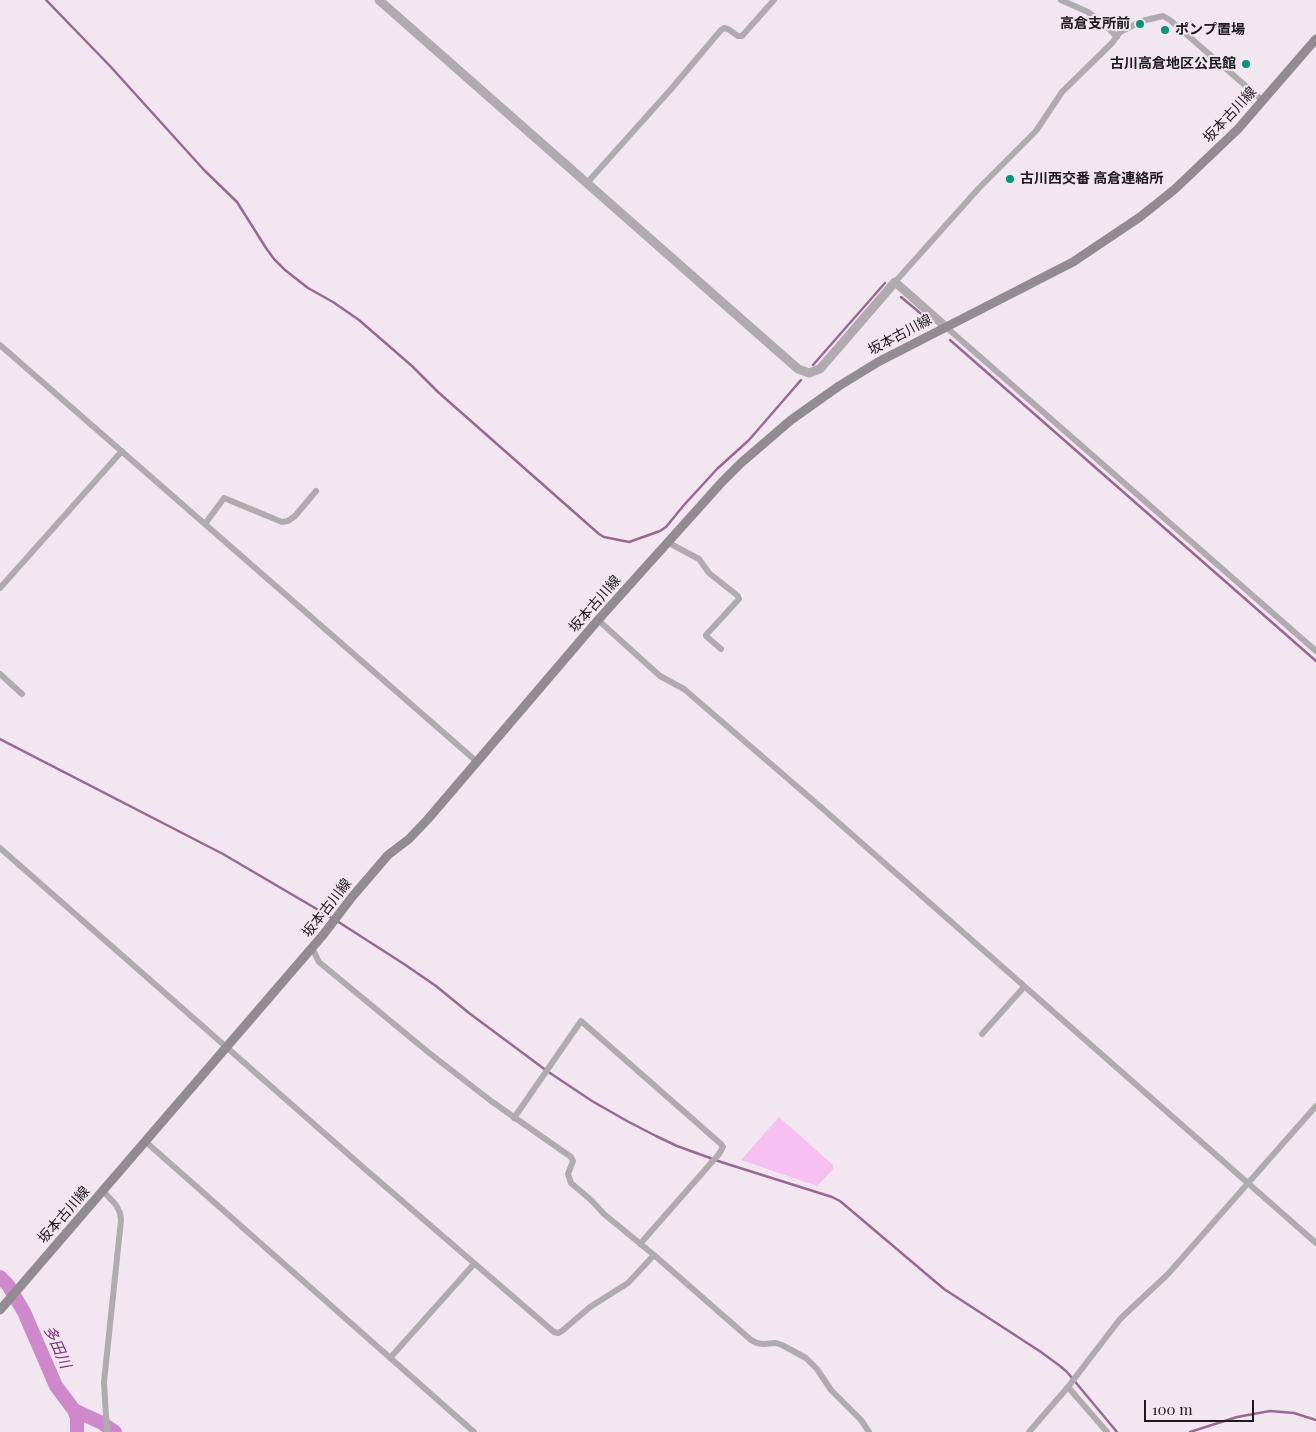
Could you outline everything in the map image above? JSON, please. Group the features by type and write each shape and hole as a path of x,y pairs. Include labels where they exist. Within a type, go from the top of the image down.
{"main road":[{"name":"坂本古川線","path":"0,1310 312,948 388,855 409,839 428,819 598,620 667,542 748,456 791,420 839,386 878,362 1073,262 1140,217 1192,174 1238,129 1316,39"}],"street":[{"path":"379,0 791,363 804,372 809,373 820,369 979,188 1036,131 1062,92 1120,32 1142,21 1163,16 1263,101"},
{"path":"587,183 721,30 724,28 728,29 738,36 742,36 774,0"},
{"path":"1061,0 1088,12 1117,37"},
{"path":"895,282 1316,651"},
{"path":"0,345 476,761"},
{"path":"0,588 122,451"},
{"path":"205,524 224,498 282,522 288,521 295,516 316,491"},
{"path":"667,542 699,559 708,573 738,596 739,599 706,635 720,649"},
{"path":"598,620 660,676 684,689 1316,1243"},
{"path":"0,674 22,694"},
{"path":"0,848 554,1332 558,1333 590,1307 628,1283 654,1255"},
{"path":"312,948 319,962 428,1052 514,1118 571,1157 573,1162 568,1174 571,1183 604,1214 751,1340 762,1344 776,1343 806,1358 831,1390 861,1420 869,1432"},
{"path":"982,1034 1024,987"},
{"path":"514,1118 581,1021 721,1144 723,1147 719,1154 640,1244"},
{"path":"1029,1432 1068,1387 1120,1319 1168,1274 1316,1106"},
{"path":"146,1142 474,1432"},
{"path":"103,1191 116,1205 121,1220 104,1382 107,1432"},
{"path":"390,1358 474,1264"},
{"path":"1068,1387 1107,1432"}],"shaded area":[{"path":"779,1117 833,1165 833,1169 817,1186 741,1160"}],"waterway":[{"path":"46,0 110,66 204,170 237,202 266,248 285,270 308,288 359,320 412,366 438,392 604,537 629,542 666,527 717,469 749,440 801,380"},
{"path":"813,365 885,283"},
{"path":"901,297 925,317"},
{"path":"950,340 1316,661"},
{"path":"0,739 223,854 332,918"},
{"path":"337,921 436,986 547,1071 592,1101 627,1121 677,1146 840,1201 944,1289 1060,1366 1117,1432"},
{"name":"多田川","path":"0,1277 8,1285 24,1312 56,1386 74,1410 77,1418 77,1432"},
{"path":"74,1410 102,1423 115,1432"},
{"path":"1190,1432 1237,1417 1270,1411 1294,1413 1316,1420"}],"place":[{"name":"高倉支所前","path":"1140,24"},
{"name":"ポンプ置場","path":"1165,30"},
{"name":"古川高倉地区公民館","path":"1246,64"},
{"name":"古川西交番 高倉連絡所","path":"1010,179"}]}
